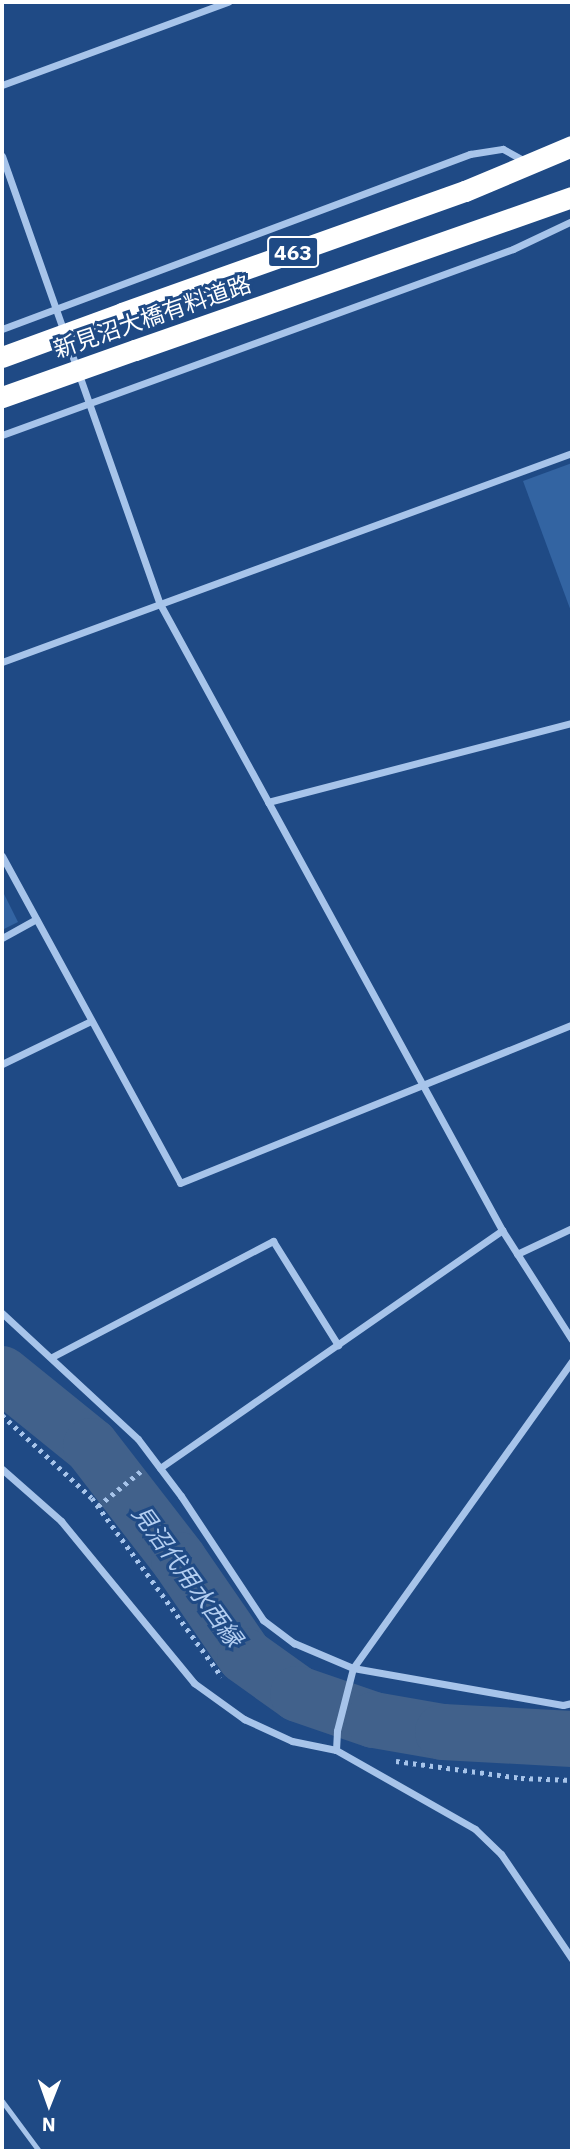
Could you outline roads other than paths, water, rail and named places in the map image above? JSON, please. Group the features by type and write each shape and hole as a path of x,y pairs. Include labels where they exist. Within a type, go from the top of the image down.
{"highway":[{"name":"463","path":"530,165 572,145"},
{"name":"新見沼大橋有料道路","path":"2,357 465,191 530,165"},
{"name":"新見沼大橋有料道路","path":"2,397 572,197"}],"street":[{"path":"2,85 228,2"},
{"path":"2,328 470,154 503,149 530,165"},
{"path":"2,156 92,403 160,604 502,1230 572,1340"},
{"path":"2,436 513,249 572,221"},
{"path":"2,662 572,453"},
{"path":"268,802 572,723"},
{"path":"2,856 180,1183 572,1025"},
{"path":"2,938 36,919"},
{"path":"2,1064 91,1021"},
{"path":"517,1254 572,1228"},
{"path":"160,1468 502,1230"},
{"path":"52,1357 273,1241 338,1345"},
{"path":"2,1313 138,1439 262,1620 294,1643 353,1668 563,1704 572,1703"},
{"path":"336,1750 337,1731 353,1668 572,1361"},
{"path":"2,1469 61,1521 194,1684 244,1719 292,1741 336,1750 475,1829 501,1854 572,1959"}],"lane":[{"path":"2,2101 39,2151"}],"waterway":[{"name":"見沼代用水西縁","path":"2,1374 91,1446 179,1560 245,1656 298,1694 374,1720 443,1732 572,1739"}]}
